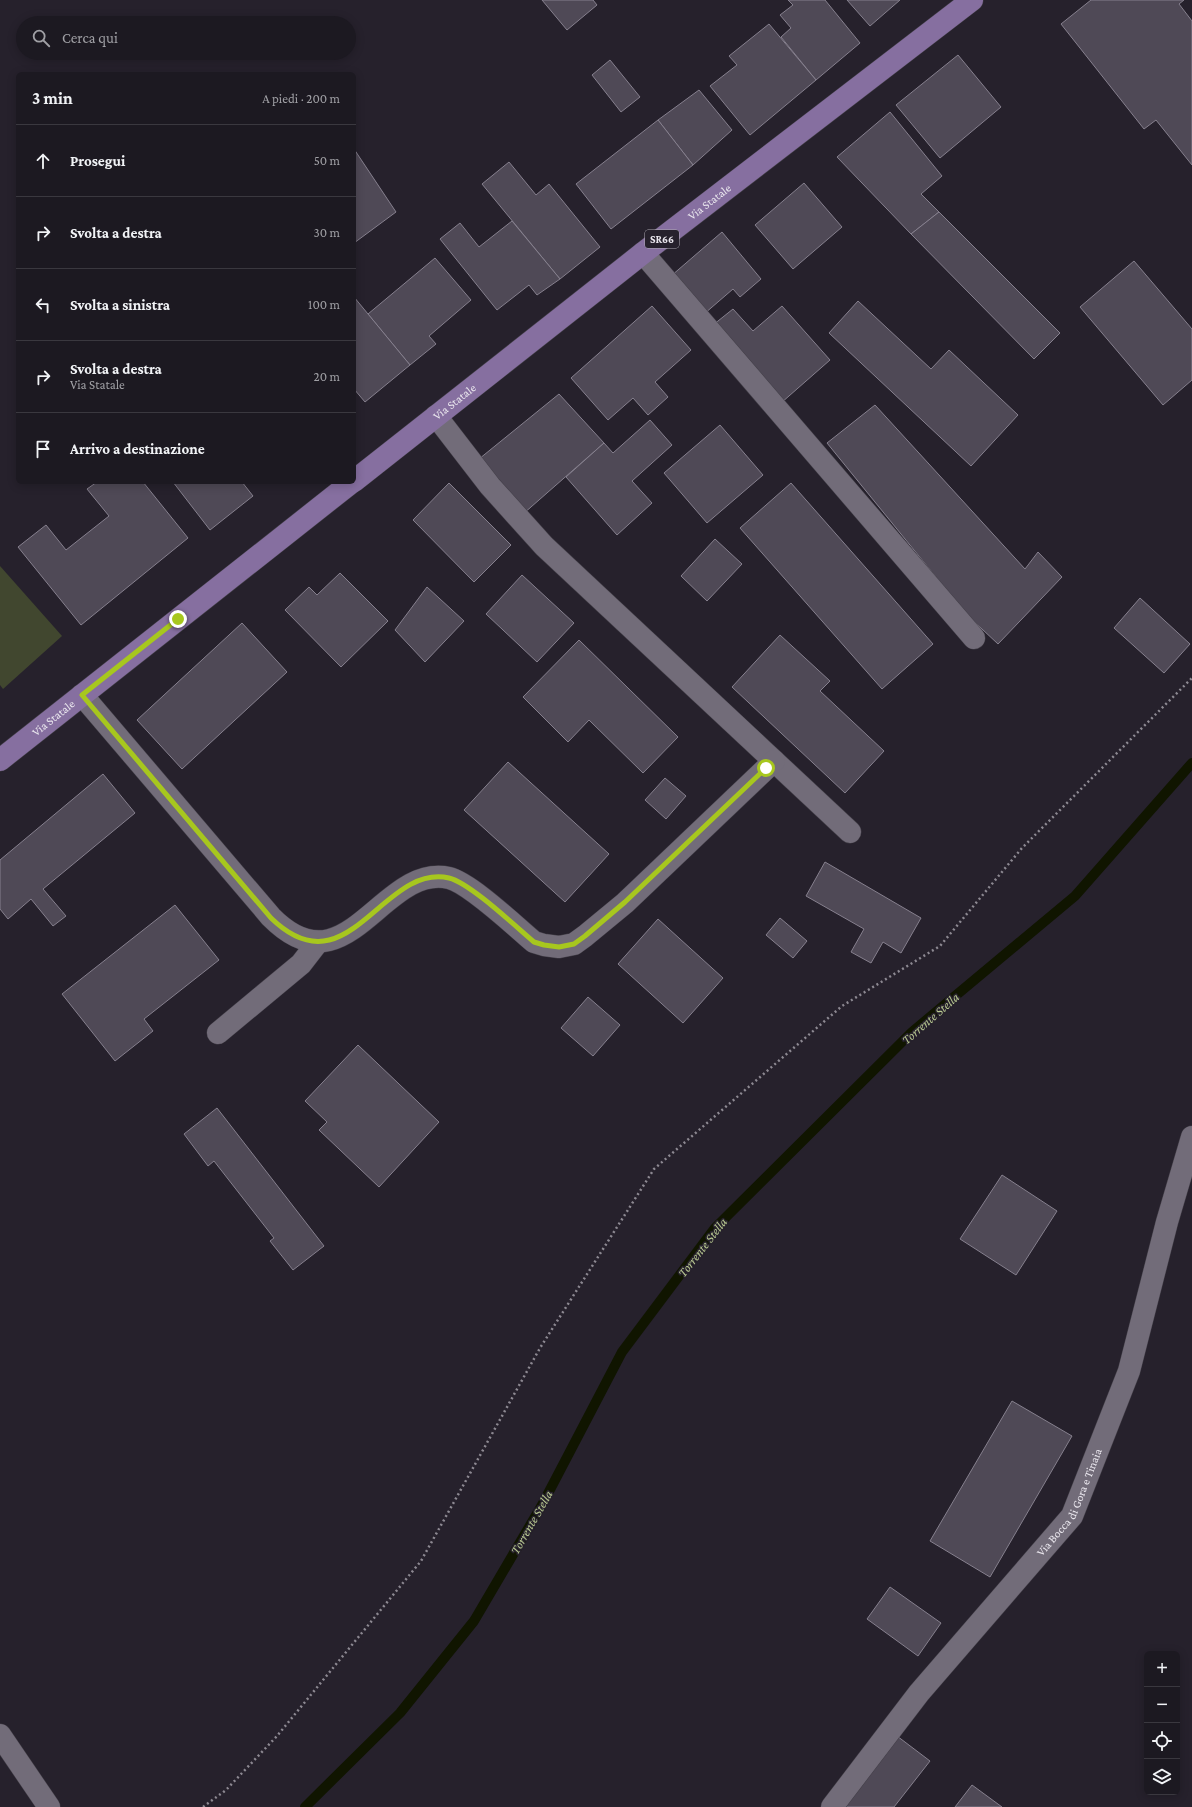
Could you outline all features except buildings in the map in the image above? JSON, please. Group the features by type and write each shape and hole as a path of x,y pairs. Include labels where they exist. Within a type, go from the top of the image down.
{"main road":[{"name":"Via Statale","path":"356,479 643,253 972,0"},
{"name":"Via Statale","path":"0,760 349,484"}],"street":[{"path":"643,253 974,638"},
{"path":"436,416 490,486 544,546 850,832"},
{"path":"82,695 271,918 291,934 305,940 318,942 342,935 403,890 417,882 436,876 450,878 469,888 534,942 559,947 574,944 625,902 774,761"},
{"path":"218,1033 302,964 318,942"},
{"name":"Via Bocca di Gora e Tinaia","path":"832,1807 919,1693 1072,1516 1129,1371 1167,1222 1192,1137"},
{"path":"0,1736 49,1807"}],"path":[{"path":"203,1807 226,1790 277,1736 421,1562 540,1348 654,1169 842,1006 940,946 1022,848 1192,678"}],"green space":[{"path":"0,566 62,636 3,689 0,685"}],"waterway":[{"name":"Torrente Stella","path":"305,1807 400,1713 474,1621 542,1505 622,1352 715,1228 912,1032 1075,896 1192,763"}],"route":[{"path":"178,619 82,695 271,918 291,934 305,940 318,942 330,940 342,935 403,890 417,882 436,876 450,878 469,888 534,942 559,947 574,944 625,902 766,768"}]}
